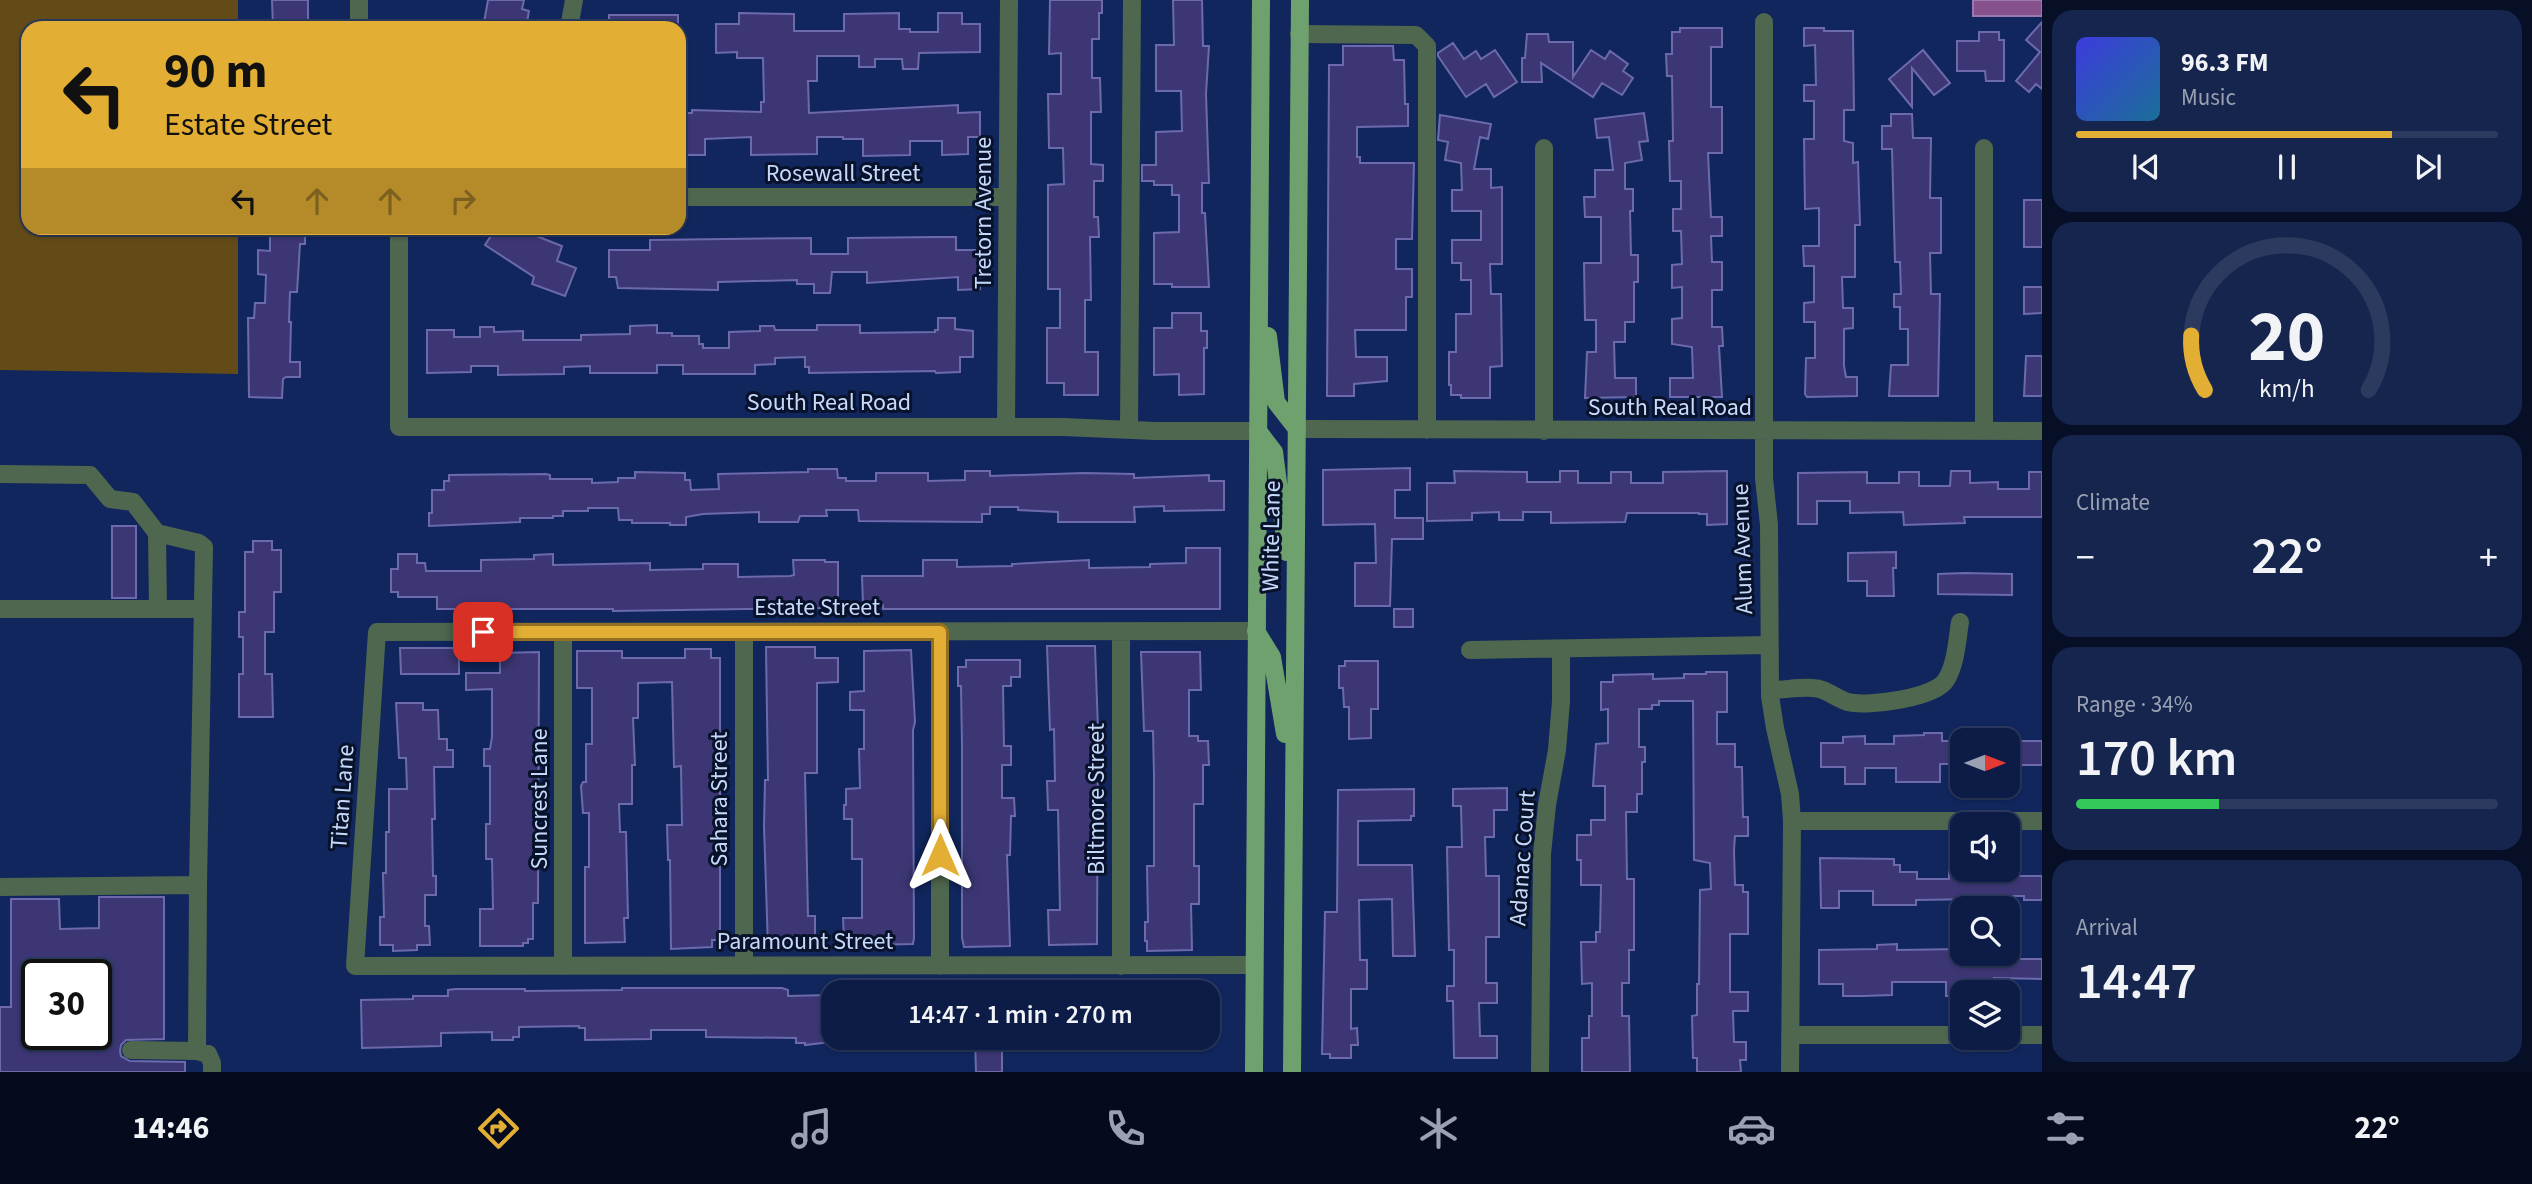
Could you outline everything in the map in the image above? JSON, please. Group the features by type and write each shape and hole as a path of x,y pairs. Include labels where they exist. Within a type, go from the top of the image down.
{"main road":[{"name":"White Lane","path":"1257,1072 1254,965 1261,0"},
{"name":"White Lane","path":"1292,1072 1300,0"},
{"path":"1259,263 1276,402 1297,429"},
{"path":"1258,430 1274,452 1294,615"},
{"path":"1256,631 1272,657 1293,779"}],"street":[{"path":"359,0 359,21"},
{"path":"570,21 574,0"},
{"name":"Tretorn Avenue","path":"1006,426 1009,0"},
{"path":"1129,429 1132,0"},
{"name":"Alum Avenue","path":"1764,22 1764,478 1769,525 1770,690 1774,728 1790,794 1792,821 1790,1072"},
{"path":"1299,34 1416,35 1427,46 1427,430"},
{"path":"1544,148 1544,431"},
{"path":"1984,148 1984,431"},
{"name":"Rosewall Street","path":"686,197 1007,197"},
{"name":"South Real Road","path":"399,235 399,426 1006,426 1258,430"},
{"name":"South Real Road","path":"1297,429 2042,431"},
{"path":"0,474 90,475 110,499 133,502 157,533 158,609"},
{"path":"157,533 200,543 204,547 197,1051"},
{"path":"0,609 204,609"},
{"path":"1770,690 1817,688 1842,701 1868,705 1929,692 1939,688 1951,669 1960,622"},
{"name":"Estate Street","path":"377,632 1256,631"},
{"name":"Titan Lane","path":"355,966 377,632"},
{"name":"Suncrest Lane","path":"563,632 563,966"},
{"name":"Sahara Street","path":"744,632 744,966"},
{"path":"940,632 940,966"},
{"name":"Biltmore Street","path":"1121,632 1121,966"},
{"path":"1470,650 1769,645"},
{"name":"Adanac Court","path":"1540,1072 1542,854 1558,738 1562,649"},
{"path":"1792,821 2042,821"},
{"path":"0,887 198,885"},
{"name":"Paramount Street","path":"355,966 1254,965"},
{"path":"1790,1035 1950,1035"},
{"path":"2020,1035 2042,1035"},
{"path":"131,1050 197,1051 208,1054 212,1072"}],"shaded area":[{"path":"0,0 238,0 238,21 21,21 21,235 238,235 238,374 0,370"},
{"path":"1973,0 2042,0 2042,16 1973,16"}],"building":[{"path":"272,0 308,0 308,21 273,21"},
{"path":"488,0 524,0 522,9 529,11 527,21 484,21"},
{"path":"1050,0 1102,0 1099,39 1092,39 1092,78 1100,78 1101,112 1091,112 1091,164 1103,165 1103,181 1094,181 1094,217 1098,217 1099,237 1090,237 1091,300 1085,300 1085,352 1098,352 1098,395 1064,395 1064,383 1047,383 1047,328 1060,328 1060,289 1048,289 1048,185 1064,184 1063,148 1049,148 1048,94 1061,94 1061,53 1049,54"},
{"path":"1173,0 1202,0 1203,46 1209,46 1206,94 1209,183 1202,183 1202,213 1205,213 1209,287 1154,284 1154,233 1179,232 1179,195 1172,195 1172,185 1154,185 1154,181 1142,181 1142,165 1156,165 1156,132 1182,131 1181,91 1156,91 1156,45 1174,45"},
{"path":"739,13 794,14 794,31 844,31 844,14 899,13 899,29 910,29 910,32 938,32 938,13 962,13 962,24 980,24 980,52 919,53 918,69 903,69 902,59 875,59 875,67 859,67 859,56 817,56 817,81 808,81 809,113 958,105 958,113 980,112 980,137 968,137 968,154 942,155 942,141 910,141 910,155 863,156 863,139 817,137 817,154 751,155 751,137 705,139 705,155 686,155 686,113 692,113 692,110 761,112 761,102 764,102 763,58 737,58 737,52 716,53 716,24 739,24"},
{"path":"609,15 678,15 678,21 609,21"},
{"path":"2042,22 2042,89 2036,84 2029,92 2016,81 2040,52 2026,40"},
{"path":"1680,28 1722,28 1722,47 1711,47 1711,107 1722,107 1722,153 1708,153 1711,217 1722,217 1722,236 1711,236 1712,262 1722,262 1722,290 1712,290 1712,327 1722,327 1723,346 1719,346 1722,397 1670,397 1670,378 1693,378 1692,347 1672,344 1672,319 1682,318 1682,287 1672,288 1672,265 1682,264 1681,231 1673,231 1673,209 1681,209 1681,181 1670,181 1669,141 1673,141 1672,76 1667,76 1666,54 1672,54 1672,32 1680,32"},
{"path":"1804,28 1853,31 1854,110 1844,110 1844,141 1853,143 1853,163 1858,162 1860,225 1855,225 1855,277 1842,277 1843,308 1853,308 1853,328 1844,329 1844,366 1846,377 1857,377 1857,396 1807,397 1805,394 1806,358 1815,358 1815,322 1804,322 1804,303 1814,302 1814,266 1804,266 1803,246 1819,246 1819,208 1805,209 1804,139 1814,139 1814,101 1804,101 1804,85 1816,85 1815,45 1804,46"},
{"path":"1979,32 1999,32 1999,40 2004,40 2004,81 1986,81 1985,71 1957,71 1957,41 1979,41"},
{"path":"1527,34 1548,34 1549,42 1573,42 1573,77 1591,50 1605,59 1610,51 1628,64 1623,71 1633,78 1622,95 1602,83 1593,97 1541,63 1542,82 1522,82 1522,58 1525,58"},
{"path":"1453,43 1464,59 1476,51 1481,59 1495,50 1517,82 1494,97 1486,84 1466,97 1438,56 1438,53"},
{"path":"1343,46 1393,46 1394,60 1404,60 1408,126 1357,127 1357,157 1360,157 1360,163 1414,163 1412,239 1396,239 1396,269 1412,269 1412,297 1406,297 1406,330 1355,330 1356,357 1387,357 1387,381 1354,384 1354,396 1327,396 1329,65 1343,65"},
{"path":"1923,50 1950,83 1934,95 1912,68 1912,107 1889,79"},
{"path":"1644,113 1648,141 1639,142 1642,160 1625,163 1625,189 1633,189 1633,211 1630,211 1631,255 1638,255 1638,282 1634,282 1634,322 1625,322 1625,342 1614,342 1615,378 1636,378 1636,397 1585,398 1587,352 1596,352 1596,320 1585,320 1584,263 1601,263 1601,217 1585,217 1584,197 1595,197 1595,170 1613,170 1609,137 1597,138 1595,119"},
{"path":"1891,114 1912,114 1913,138 1931,138 1930,198 1941,198 1941,253 1930,253 1931,294 1940,294 1938,396 1889,396 1891,365 1908,365 1908,329 1900,329 1900,307 1894,307 1894,294 1901,294 1900,262 1895,262 1892,149 1882,149 1882,126 1891,126"},
{"path":"1440,115 1491,124 1488,139 1480,137 1474,169 1491,169 1491,188 1502,187 1502,264 1490,264 1491,294 1501,294 1502,366 1490,367 1490,398 1461,398 1461,395 1451,395 1449,385 1449,352 1456,352 1456,314 1471,314 1471,280 1461,280 1461,263 1452,263 1452,240 1481,240 1481,211 1452,211 1452,190 1462,190 1461,163 1445,160 1448,142 1438,140"},
{"path":"2024,200 2042,200 2042,247 2024,247"},
{"path":"270,235 305,235 305,244 300,244 297,292 290,292 290,362 300,362 300,377 283,379 282,398 249,397 248,318 254,318 255,303 265,303 266,275 258,274 258,250 270,251"},
{"path":"491,235 534,235 562,246 557,261 576,268 565,296 532,284 534,277 485,245"},
{"path":"956,237 956,250 980,250 980,289 958,290 958,277 867,283 867,272 832,272 830,293 814,293 814,284 797,284 797,280 718,282 718,290 618,288 616,277 609,277 609,250 650,250 650,240 811,238 811,254 848,254 848,238"},
{"path":"2024,287 2042,287 2042,313 2024,314"},
{"path":"1172,313 1201,313 1201,331 1207,331 1207,348 1204,348 1204,394 1179,395 1179,374 1154,375 1154,328 1172,328"},
{"path":"938,318 955,318 955,329 973,331 973,357 960,357 960,372 809,373 809,367 805,367 805,357 775,358 775,364 755,365 755,374 683,374 683,365 657,365 657,373 590,373 590,366 564,367 564,374 498,375 498,366 471,366 471,372 427,373 427,330 454,330 454,337 480,337 480,327 494,327 494,332 523,331 523,340 581,340 581,335 630,334 630,326 657,325 657,333 699,336 699,344 703,344 703,348 729,348 729,332 760,331 760,326 774,326 775,330 817,330 817,325 860,325 860,333 935,332 938,330"},
{"path":"2026,356 2042,356 2042,396 2024,396"},
{"path":"1410,468 1410,490 1395,490 1395,518 1423,518 1423,539 1392,539 1390,606 1355,606 1355,563 1376,563 1375,524 1323,525 1323,470"},
{"path":"808,469 837,469 838,478 846,478 846,481 876,481 876,473 928,473 928,481 965,480 965,471 990,471 990,476 1084,473 1134,474 1134,478 1209,475 1209,481 1224,481 1224,510 1164,511 1164,506 1134,507 1135,522 1058,522 1058,512 990,507 990,514 982,514 982,522 859,521 858,510 826,510 827,516 800,516 798,522 759,522 759,512 703,514 686,517 686,525 670,525 619,520 618,508 588,508 588,511 563,511 563,516 553,518 520,518 520,522 429,526 432,490 444,490 444,481 449,481 449,475 546,474 550,475 550,479 592,479 592,483 635,478 635,472 685,473 685,480 690,480 691,490 719,489 718,474 808,472"},
{"path":"1454,471 1527,472 1527,482 1560,482 1560,471 1578,471 1578,483 1611,483 1611,472 1631,472 1631,483 1663,483 1663,472 1727,471 1727,524 1707,525 1707,514 1699,513 1627,513 1625,522 1551,523 1551,512 1523,512 1523,520 1499,520 1499,512 1472,513 1472,520 1427,521 1427,483 1455,483"},
{"path":"1951,471 1970,471 1970,483 1998,482 1998,489 2029,489 2029,472 2042,472 2042,517 1964,517 1965,523 1904,525 1903,512 1850,513 1850,501 1817,501 1817,524 1798,524 1798,473 1867,472 1867,483 1899,483 1899,472 1919,472 1919,486 1950,486"},
{"path":"112,526 136,526 136,598 112,598"},
{"path":"253,541 272,541 272,550 281,550 281,592 274,592 274,632 265,632 265,674 272,674 273,717 239,717 239,674 243,674 243,637 239,637 239,612 245,612 245,552 253,552"},
{"path":"1186,548 1220,548 1220,609 883,609 883,605 863,605 862,576 923,576 923,560 957,560 957,567 1089,560 1089,568 1150,567 1150,564 1186,563"},
{"path":"1896,552 1896,568 1893,568 1894,596 1867,596 1867,581 1848,581 1848,553"},
{"path":"398,554 417,554 417,563 425,563 426,571 481,571 481,560 534,559 534,555 553,554 553,565 650,563 650,570 703,569 703,564 738,564 738,577 790,576 794,575 793,560 825,560 838,562 838,605 825,605 825,608 613,611 437,609 437,597 398,597 398,592 391,592 391,569 398,569"},
{"path":"1938,574 2012,574 2012,595 1938,594"},
{"path":"1394,609 1413,609 1413,627 1394,627"},
{"path":"1047,646 1095,646 1098,729 1097,944 1049,945 1048,910 1060,910 1058,810 1048,810 1047,781 1055,781"},
{"path":"766,647 815,647 815,658 838,658 838,682 817,683 817,773 805,773 808,916 815,916 815,947 768,947 764,826 765,780 768,780"},
{"path":"400,648 459,648 459,674 401,674"},
{"path":"685,649 711,649 711,658 720,658 720,940 712,940 712,947 671,949 667,825 682,825 681,766 674,767 672,682 638,683 638,718 633,718 635,765 632,765 632,804 619,804 620,832 626,832 628,918 624,918 625,942 585,943 585,867 589,867 589,813 583,813 581,786 586,782 586,744 592,744 592,688 577,688 577,651 622,651 622,658 685,658"},
{"path":"911,650 915,722 914,938 913,944 866,945 866,940 844,940 843,918 862,918 862,859 852,859 852,819 844,819 844,805 846,789 860,788 859,749 864,749 864,710 850,710 850,692 864,691 864,651"},
{"path":"539,652 538,903 533,903 533,939 528,939 528,943 523,943 523,946 480,946 480,909 493,909 492,859 486,859 486,824 490,824 490,766 484,766 484,749 490,749 492,737 492,689 466,690 466,673 500,673 500,653"},
{"path":"1141,652 1200,652 1201,690 1189,690 1189,736 1198,736 1198,741 1208,741 1209,765 1203,765 1203,804 1194,804 1194,866 1199,866 1199,904 1191,904 1192,950 1147,951 1145,941 1145,922 1148,922 1147,866 1154,866 1154,775 1153,731 1144,731"},
{"path":"966,660 1020,660 1020,677 1011,677 1011,686 1003,686 1004,746 1011,746 1011,765 1002,765 1002,798 1014,798 1015,816 1011,816 1010,855 1007,855 1010,946 964,947 962,938 962,746 958,667 966,667"},
{"path":"1345,661 1378,661 1378,709 1371,709 1371,738 1349,739 1349,707 1344,707 1343,688 1339,688 1339,666 1345,666"},
{"path":"1727,672 1727,712 1717,712 1717,744 1735,744 1735,767 1742,767 1743,817 1748,817 1748,836 1735,836 1734,850 1735,885 1743,885 1743,892 1748,892 1748,934 1730,934 1730,992 1748,992 1748,1011 1733,1011 1734,1042 1746,1042 1746,1060 1740,1060 1741,1072 1697,1072 1697,1058 1693,1058 1692,1016 1697,1015 1699,984 1700,890 1711,889 1710,863 1694,860 1693,701 1659,701 1659,705 1652,705 1652,709 1639,709 1639,747 1645,747 1642,794 1637,794 1637,812 1626,812 1627,879 1634,879 1634,950 1629,950 1629,983 1622,983 1622,1016 1629,1016 1630,1072 1582,1072 1582,1038 1589,1038 1592,983 1582,984 1581,942 1596,942 1596,932 1600,932 1601,885 1581,885 1577,835 1591,835 1591,820 1605,820 1605,786 1593,786 1596,744 1608,743 1608,709 1601,710 1601,682 1613,682 1613,675 1653,674 1653,679 1684,678 1684,674"},
{"path":"396,703 423,703 423,710 438,710 439,739 447,739 447,750 453,750 453,767 434,767 435,819 432,819 436,895 425,895 425,926 429,926 430,945 417,945 417,950 393,951 393,945 380,945 380,917 384,917 383,873 386,873 386,832 389,832 389,789 407,789 406,758 399,758"},
{"path":"1942,733 1942,741 1950,741 1950,764 1940,764 1940,782 1896,782 1896,768 1865,768 1865,784 1845,784 1845,767 1821,767 1821,743 1843,743 1843,737 1865,736 1865,744 1894,744 1894,736"},
{"path":"2020,741 2042,741 2042,765 2020,765"},
{"path":"1507,788 1507,810 1494,810 1494,837 1485,837 1486,876 1499,876 1499,937 1486,937 1486,983 1497,983 1497,1003 1479,1003 1480,1036 1497,1036 1497,1058 1454,1058 1453,1001 1447,1001 1447,986 1454,986 1454,950 1449,950 1447,847 1462,847 1461,806 1453,806 1453,789"},
{"path":"1414,789 1414,816 1411,816 1411,820 1358,821 1358,865 1412,865 1415,956 1393,956 1392,899 1359,900 1360,960 1367,960 1367,989 1351,989 1351,1029 1357,1028 1358,1045 1351,1045 1351,1058 1330,1058 1330,1054 1322,1054 1325,912 1337,912 1338,790"},
{"path":"1820,858 1894,859 1894,865 1900,865 1900,872 1917,872 1917,879 1949,879 1950,870 1950,882 2020,882 2020,876 2042,876 2042,900 2024,900 2024,896 1950,896 1950,899 1916,900 1916,905 1873,905 1873,891 1839,891 1839,908 1821,908"},
{"path":"99,897 164,897 164,1039 126,1040 120,1051 121,1056 130,1061 185,1062 185,1072 0,1072 0,1007 11,1007 11,899 59,899 60,929 99,928"},
{"path":"1897,944 1897,950 1950,949 1950,966 2020,966 2020,959 2042,959 2042,979 1950,980 1950,996 1946,996 1946,982 1892,982 1892,995 1863,996 1843,996 1843,984 1819,984 1819,950 1877,949 1877,945"},
{"path":"782,988 788,990 788,996 821,995 821,1043 805,1045 796,1043 796,1038 706,1037 706,1030 651,1030 651,1039 585,1040 585,1028 579,1026 519,1027 519,1037 513,1037 513,1040 492,1040 492,1032 441,1033 441,1046 362,1048 361,1000 448,996 448,990 456,989"},
{"path":"975,1050 1002,1050 1002,1072 976,1072"}],"route":[{"path":"483,632 940,632 940,855"}]}
